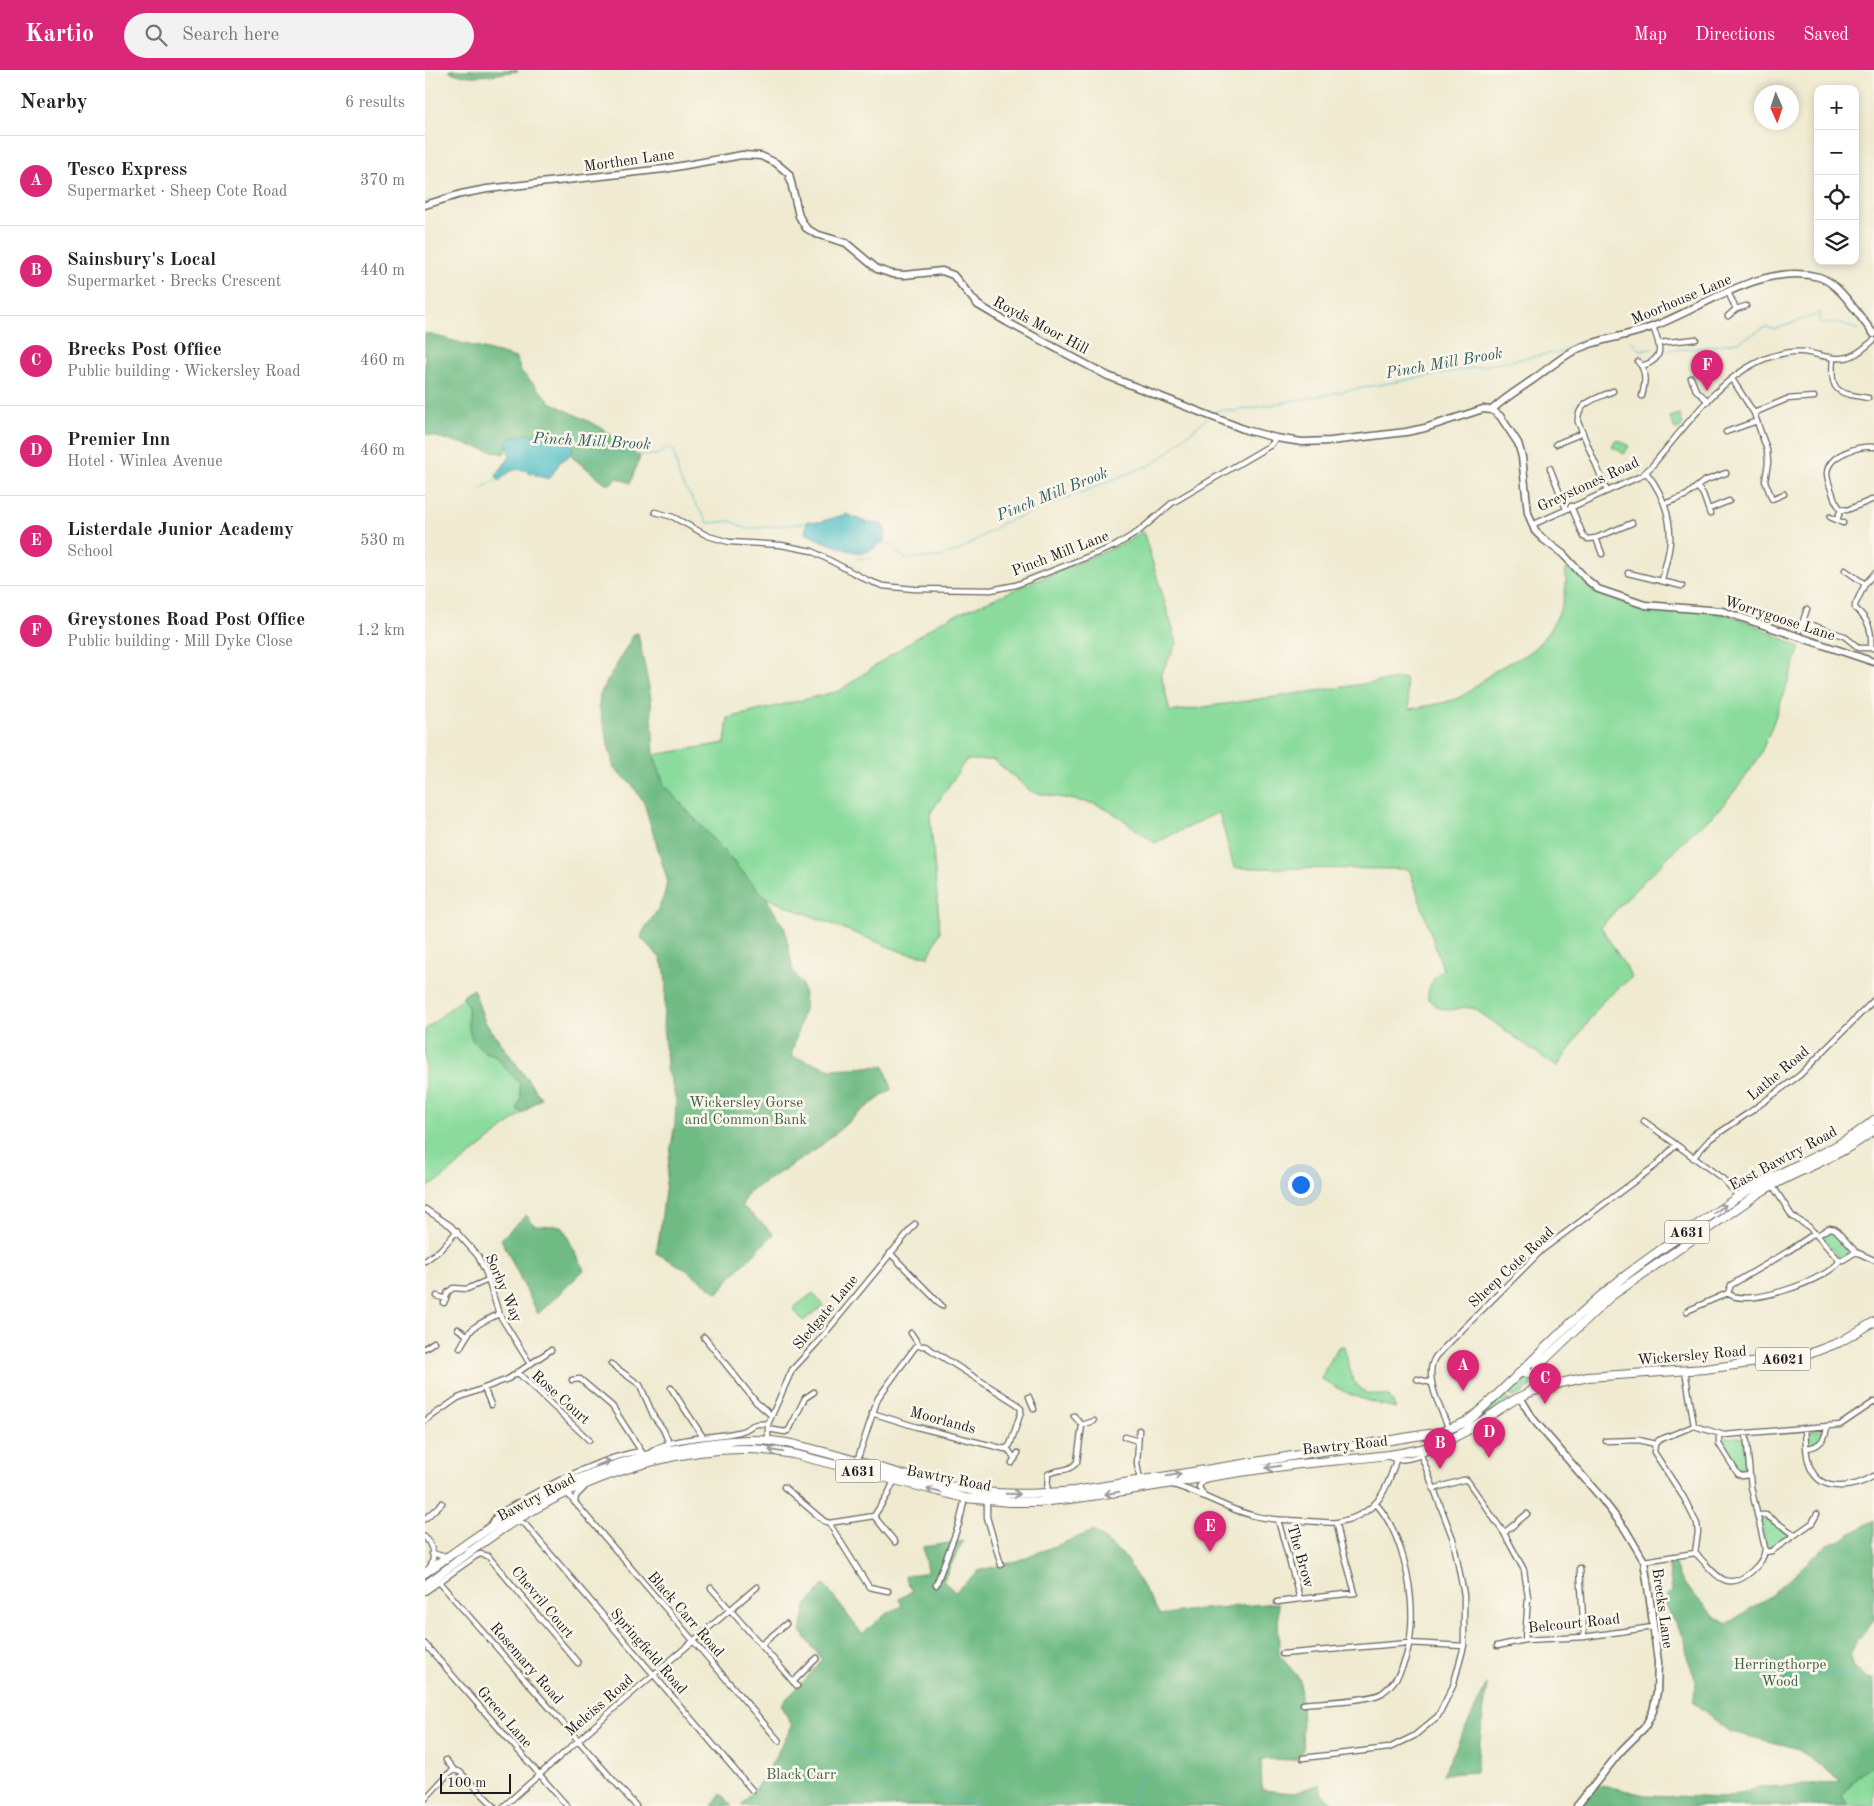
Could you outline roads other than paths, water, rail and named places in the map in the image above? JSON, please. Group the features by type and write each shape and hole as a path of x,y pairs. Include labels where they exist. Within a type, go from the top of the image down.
{"main road":[{"name":"Morthen Lane","path":"425,205 461,194 487,189 664,169 742,155 753,155 761,156 776,163 789,174 799,216"},
{"name":"Royds Moor Hill","path":"799,216 806,228 812,232 846,243 869,264 883,272 905,275 941,271 953,275 978,305 1108,376 1246,430 1276,438 1302,442 1331,441 1406,432 1425,428 1483,409 1493,410"},
{"name":"Moorhouse Lane","path":"1493,410 1574,351 1600,340 1653,327 1728,292 1772,276 1806,275 1825,279 1835,286 1874,334"},
{"path":"1493,410 1500,416 1518,443 1522,458 1528,513 1532,525"},
{"name":"Worrygoose Lane","path":"1532,525 1539,535 1565,556 1586,579 1606,592 1645,605 1722,611 1874,662"},
{"name":"East Bawtry Road","path":"1520,1373 1606,1291 1741,1199 1770,1181 1839,1145 1874,1120"},
{"name":"East Bawtry Road","path":"1770,1181 1841,1152 1874,1130"},
{"name":"East Bawtry Road","path":"1536,1379 1535,1371 1538,1366 1611,1297 1741,1199"},
{"name":"Wickersley Road","path":"1529,1393 1588,1376 1685,1370 1767,1362 1809,1354 1840,1342 1874,1322"},
{"name":"Wickersley Road","path":"1520,1373 1531,1373 1536,1379 1546,1382 1565,1382"},
{"name":"Bawtry Road","path":"581,1484 643,1454 713,1443 740,1440 768,1440 977,1492 1048,1497 1140,1480 1429,1435 1449,1429 1475,1415 1520,1373"},
{"name":"A631","path":"1529,1393 1535,1386 1536,1379"},
{"path":"1503,1390 1517,1399"},
{"name":"Bawtry Road","path":"426,1572 522,1507 581,1484 657,1461 695,1453 733,1448 778,1451 965,1498 987,1500 1101,1495 1210,1477 1432,1446 1472,1429 1529,1393"},
{"name":"Brecks Lane","path":"1517,1399 1625,1528 1644,1561 1658,1676 1655,1702 1650,1720 1620,1752 1577,1806"},
{"path":"1381,1442 1378,1446 1379,1450 1385,1454"},
{"name":"A631","path":"823,1453 841,1461 841,1466"},
{"name":"Bawtry Road","path":"425,1585 515,1521 565,1490"}],"street":[{"path":"1728,292 1736,309"},
{"path":"1728,316 1736,309 1746,306"},
{"path":"1652,392 1643,394 1645,374 1640,364 1655,360 1658,355 1659,343 1653,327"},
{"path":"1659,343 1696,339"},
{"name":"Greystones Road","path":"1532,525 1641,476 1708,401 1732,379 1758,362 1784,353 1802,352 1841,358 1856,354 1874,340"},
{"path":"1833,358 1832,380 1836,388 1848,395 1868,398"},
{"path":"1691,378 1696,390 1708,401"},
{"path":"1732,379 1757,420 1767,450 1768,463 1765,481 1772,499 1784,494"},
{"path":"1607,491 1578,417 1586,403 1613,391"},
{"path":"1754,413 1787,399 1814,397"},
{"path":"1726,432 1757,420"},
{"path":"1556,444 1583,433"},
{"name":"Pinch Mill Lane","path":"655,512 673,517 715,538 755,544 781,545 812,551 867,580 883,586 914,589 991,590 1016,585 1115,546 1138,532 1172,504 1271,444 1276,438"},
{"path":"1874,447 1858,447 1839,457 1829,468 1828,479 1836,504 1841,509 1847,510 1874,499"},
{"path":"1550,468 1566,509"},
{"path":"1646,472 1658,489 1664,504 1670,541 1662,581"},
{"path":"1664,504 1687,495 1704,481 1726,473"},
{"path":"1697,487 1703,494 1709,511 1729,501"},
{"path":"1571,506 1584,537 1588,539 1596,538 1632,523"},
{"path":"1837,520 1841,509"},
{"path":"1830,517 1843,522"},
{"path":"1596,538 1602,554"},
{"path":"1845,570 1865,584"},
{"path":"1628,573 1682,586"},
{"path":"1803,622 1844,636 1859,648 1872,648 1870,626 1867,619 1855,608 1865,584 1874,574"},
{"path":"1800,630 1807,609"},
{"name":"Lathe Road","path":"1693,1158 1710,1139 1800,1075 1874,1000"},
{"path":"1644,1121 1723,1179 1741,1199"},
{"name":"Sheep Cote Road","path":"1449,1429 1431,1383 1430,1367 1436,1356 1542,1250 1655,1166 1676,1145"},
{"path":"1770,1181 1792,1216 1809,1226 1840,1260"},
{"name":"Sorby Way","path":"425,1209 444,1220 477,1256 488,1280 499,1314 530,1364"},
{"name":"Sledgate Lane","path":"768,1426 771,1415 792,1370 817,1343 915,1224"},
{"path":"1728,1293 1731,1285 1829,1228 1835,1229 1856,1252 1873,1258"},
{"path":"425,1261 440,1250 457,1232"},
{"path":"1728,1293 1737,1298 1772,1294 1800,1286 1816,1279 1836,1266 1840,1260 1856,1252"},
{"path":"890,1253 942,1306"},
{"path":"437,1296 445,1301 448,1292 453,1288 467,1289 488,1280"},
{"path":"1687,1311 1728,1293"},
{"path":"460,1348 467,1335 477,1324 499,1314"},
{"path":"458,1329 467,1335"},
{"path":"911,1333 919,1345"},
{"path":"704,1337 756,1402 771,1415"},
{"path":"425,1348 434,1342"},
{"path":"869,1474 859,1468 857,1461 872,1413 878,1398 914,1348 919,1345 925,1346 1017,1404 1021,1409 1020,1415 1011,1445 1007,1448 1013,1461 1018,1453"},
{"path":"426,1419 458,1398 508,1378 551,1350"},
{"path":"611,1364 641,1385 654,1417 663,1429 669,1444"},
{"path":"1685,1370 1693,1426"},
{"name":"Rose Court","path":"517,1372 589,1440"},
{"path":"572,1380 580,1379 612,1406 643,1454"},
{"path":"1417,1380 1431,1383"},
{"path":"484,1388 491,1405"},
{"path":"671,1388 703,1437"},
{"name":"Bawtry Road","path":"486,1530 497,1515 533,1493 619,1456 643,1454 669,1444 740,1432 755,1424 788,1431 805,1398 814,1392"},
{"path":"1021,1409 1033,1407 1029,1397"},
{"path":"1693,1426 1719,1434 1840,1425 1874,1402"},
{"name":"Moorlands","path":"872,1413 925,1429 995,1447 1007,1448"},
{"path":"1048,1497 1048,1474 1055,1470 1068,1470 1077,1462 1082,1425 1074,1416"},
{"path":"1082,1425 1094,1421"},
{"path":"768,1426 768,1440"},
{"path":"1693,1426 1659,1440 1655,1444 1655,1455 1684,1498 1697,1524 1698,1532 1695,1553"},
{"path":"1807,1448 1819,1444 1825,1436 1827,1426"},
{"path":"1805,1428 1808,1461 1816,1476 1827,1484 1849,1486 1864,1482 1874,1476"},
{"path":"1139,1430 1137,1464 1140,1480"},
{"path":"1695,1553 1714,1574 1728,1582 1740,1580 1748,1576 1758,1566 1765,1552 1749,1475 1746,1433"},
{"path":"1719,1434 1719,1444 1738,1474 1742,1476 1749,1475"},
{"path":"1125,1437 1138,1441"},
{"path":"1606,1441 1639,1440 1655,1444"},
{"path":"1613,1441 1613,1448"},
{"path":"1385,1454 1396,1460 1421,1455 1432,1446"},
{"path":"1303,1758 1389,1748 1414,1736 1438,1716 1453,1686 1464,1646 1464,1595 1453,1539 1421,1455"},
{"path":"1168,1484 1188,1489 1206,1499 1251,1515 1278,1520 1337,1523 1359,1516 1376,1504 1385,1494 1396,1460"},
{"path":"1206,1499 1201,1494 1199,1487 1203,1480 1210,1477"},
{"path":"1433,1490 1467,1480 1504,1532 1524,1570 1528,1597 1525,1640"},
{"path":"784,1487 824,1521 829,1523 873,1516 877,1513 894,1481"},
{"path":"575,1503 581,1484"},
{"name":"Black Carr Road","path":"565,1490 779,1741"},
{"path":"935,1585 959,1524 965,1498"},
{"path":"987,1500 987,1516 1001,1565"},
{"path":"425,1519 442,1504"},
{"path":"1303,1704 1358,1699 1381,1694 1395,1680 1404,1662 1409,1643 1411,1622 1411,1598 1406,1566 1385,1514 1376,1504"},
{"path":"528,1526 528,1517 532,1511"},
{"path":"1504,1532 1527,1514"},
{"path":"1765,1552 1772,1551 1815,1521 1817,1514"},
{"path":"1757,1515 1766,1515 1795,1535"},
{"path":"873,1516 895,1542"},
{"name":"The Brow","path":"1278,1520 1300,1599"},
{"name":"Springfield Road","path":"515,1521 523,1522 528,1526 752,1790"},
{"path":"829,1523 869,1587 888,1591"},
{"path":"1337,1523 1357,1600"},
{"path":"425,1537 430,1542 433,1561 426,1572"},
{"path":"432,1553 442,1556 451,1555"},
{"path":"1644,1561 1695,1553"},
{"name":"Chevril Court","path":"439,1582 476,1556 480,1554 488,1556 578,1664"},
{"path":"1580,1568 1584,1637"},
{"path":"425,1592 439,1582"},
{"name":"Rosemary Road","path":"439,1582 636,1806"},
{"name":"Melciss Road","path":"505,1806 578,1740 757,1587"},
{"path":"711,1588 795,1684 817,1658"},
{"name":"The Brow","path":"1277,1602 1355,1593"},
{"path":"761,1645 787,1624"},
{"name":"Belcourt Road","path":"1497,1646 1525,1640 1584,1637 1653,1627"},
{"path":"1282,1654 1409,1643 1464,1646"},
{"name":"Green Lane","path":"425,1644 567,1806"},
{"path":"446,1760 454,1770 460,1772 494,1806"},
{"path":"425,1800 448,1774 454,1770"}],"water":[{"path":"528,434 559,439 571,444 573,451 560,462 550,478 517,470 512,471 499,481 496,475 510,457 506,442 511,438"},
{"path":"846,514 868,523 880,524 884,527 886,535 884,541 869,551 859,553 816,539 805,533 807,521 820,522"}],"waterway":[{"path":"1666,350 1698,348 1738,342 1766,327 1775,329 1820,313 1820,323 1839,323 1859,330"},
{"name":"Pinch Mill Brook","path":"1211,413 1219,410 1236,411 1562,352 1576,343 1628,330"},
{"path":"1632,341 1640,350 1652,349"},
{"name":"Pinch Mill Brook","path":"882,543 891,544 895,551 907,559 939,557 959,551 1003,523 1155,463 1207,418"},
{"name":"Pinch Mill Brook","path":"425,425 507,447"},
{"name":"Pinch Mill Brook","path":"571,454 657,455 670,447 674,451 680,480 708,523 731,521 747,529 806,523"},
{"path":"480,489 498,478"},
{"path":"857,558 873,559"},
{"path":"1671,1601 1689,1628 1722,1669 1751,1677 1790,1678 1834,1673 1874,1685"},
{"path":"825,1732 929,1791 983,1806"},
{"path":"1133,1806 1132,1800 1145,1769"}],"place":[{"name":"Greystones Road Post Office","path":"1707,391"},
{"name":"Tesco Express","path":"1463,1391"},
{"name":"Brecks Post Office","path":"1545,1404"},
{"name":"Premier Inn","path":"1489,1458"},
{"name":"Sainsbury's Local","path":"1440,1469"},
{"name":"Listerdale Junior Academy","path":"1210,1552"}],"park label":[{"name":"Wickersley Gorse and Common Bank","path":"746,1110"},
{"name":"Herringthorpe Wood","path":"1780,1672"},
{"name":"Black Carr","path":"801,1774"}]}
